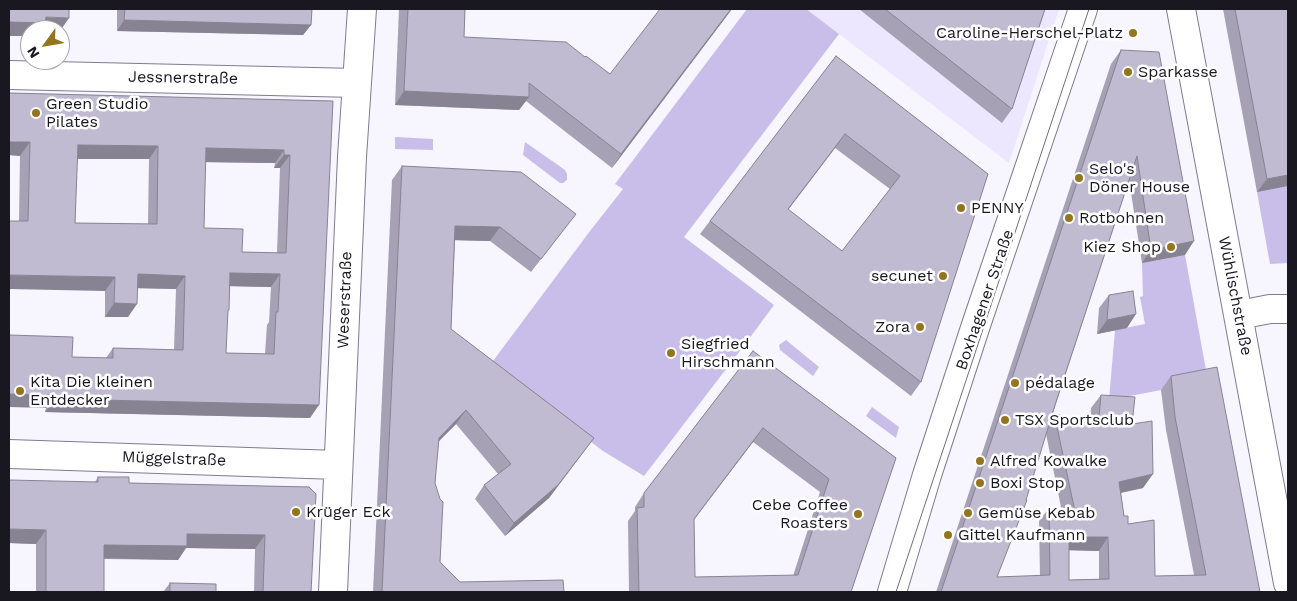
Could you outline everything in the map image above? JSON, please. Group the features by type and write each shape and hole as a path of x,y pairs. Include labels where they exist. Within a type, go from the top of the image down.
{"street":[{"name":"Weserstraße","path":"333,592 351,167 362,9"},
{"name":"Boxhagener Straße","path":"892,592 927,475 973,334 1083,9"},
{"name":"Wühlischstraße","path":"1181,9 1288,583"},
{"name":"Jessnerstraße","path":"9,75 356,83"},
{"path":"1239,315 1270,309 1288,309"},
{"name":"Müggelstraße","path":"9,454 338,464"}],"shaded area":[{"path":"747,9 806,9 839,34 684,237 774,305 644,476 603,451 490,365 623,189 615,184"},
{"path":"806,9 1059,9 1009,163 839,34"},
{"path":"395,137 433,139 433,150 395,149"},
{"path":"525,142 565,170 567,180 560,183 523,155"},
{"path":"1288,186 1288,263 1270,264 1257,192"},
{"path":"1185,255 1208,381 1109,400 1115,330 1145,324 1140,297 1143,296 1142,263"},
{"path":"786,340 819,367 813,376 780,350 779,345"},
{"path":"872,407 899,427 896,438 866,416"}],"building":[{"path":"9,9 69,9 69,18 46,17 46,20 9,22"},
{"path":"125,9 312,9 311,25 124,20"},
{"path":"408,9 465,9 464,37 566,42 610,74 660,9 731,9 621,154 529,83 529,97 404,91"},
{"path":"885,9 1045,9 1012,109"},
{"path":"1235,9 1288,9 1288,175 1267,179"},
{"path":"1121,50 1159,52 1194,241 1151,250 1137,156 1055,405 1027,500 997,577 1050,575 1049,508 1076,516 1054,413 1098,427 1101,395 1135,397 1132,424 1152,421 1153,474 1119,482 1124,516 1128,516 1128,524 1154,520 1155,576 1206,575 1175,417 1171,376 1217,367 1260,592 941,592","holes":["1069,537 1108,537 1109,579 1069,580"]},
{"path":"836,56 988,174 921,382 710,221","holes":["845,134 900,176 842,251 788,209"]},
{"path":"9,93 333,101 319,405 55,399 55,395 9,394 9,335 73,337 72,357 113,358 113,348 183,350 185,276 138,274 137,304 114,303 115,277 9,275 9,221 28,221 30,142 9,142","holes":["78,145 158,146 157,224 75,223","206,148 284,150 284,155 290,155 286,253 242,252 243,229 204,228","230,273 280,274 274,354 226,353"]},
{"path":"402,166 521,172 576,214 541,259 500,227 455,226 451,329 594,438 558,485 514,523 484,485 511,464 466,410 439,438 435,483 440,499 443,502 440,562 460,582 563,580 564,592 382,592"},
{"path":"1133,291 1136,314 1107,320 1109,295"},
{"path":"753,351 896,458 851,592 639,592 637,508 644,507 644,493","holes":["763,428 829,479 798,575 695,577 694,519"]},
{"path":"98,477 129,477 129,483 309,487 316,494 311,592 263,592 265,535 187,534 187,546 104,545 104,592 46,592 46,530 9,529 9,480 98,482"},
{"path":"170,583 216,584 216,592 170,592"}],"tram line":[{"path":"896,592 1089,9"}],"place":[{"name":"Caroline-Herschel-Platz","path":"1133,33"},
{"name":"Sparkasse","path":"1128,72"},
{"name":"Green Studio Pilates","path":"36,113"},
{"name":"Selo's Döner House","path":"1079,178"},
{"name":"PENNY","path":"961,208"},
{"name":"Rotbohnen","path":"1069,218"},
{"name":"Kiez Shop","path":"1171,247"},
{"name":"secunet","path":"943,276"},
{"name":"Zora","path":"920,327"},
{"name":"Siegfried Hirschmann","path":"671,353"},
{"name":"pédalage","path":"1015,383"},
{"name":"Kita Die kleinen Entdecker","path":"20,391"},
{"name":"TSX Sportsclub","path":"1005,420"},
{"name":"Alfred Kowalke","path":"980,461"},
{"name":"Boxi Stop","path":"980,483"},
{"name":"Krüger Eck","path":"296,512"},
{"name":"Gemüse Kebab","path":"968,513"},
{"name":"Cebe Coffee Roasters","path":"858,514"},
{"name":"Gittel Kaufmann","path":"948,535"}]}
